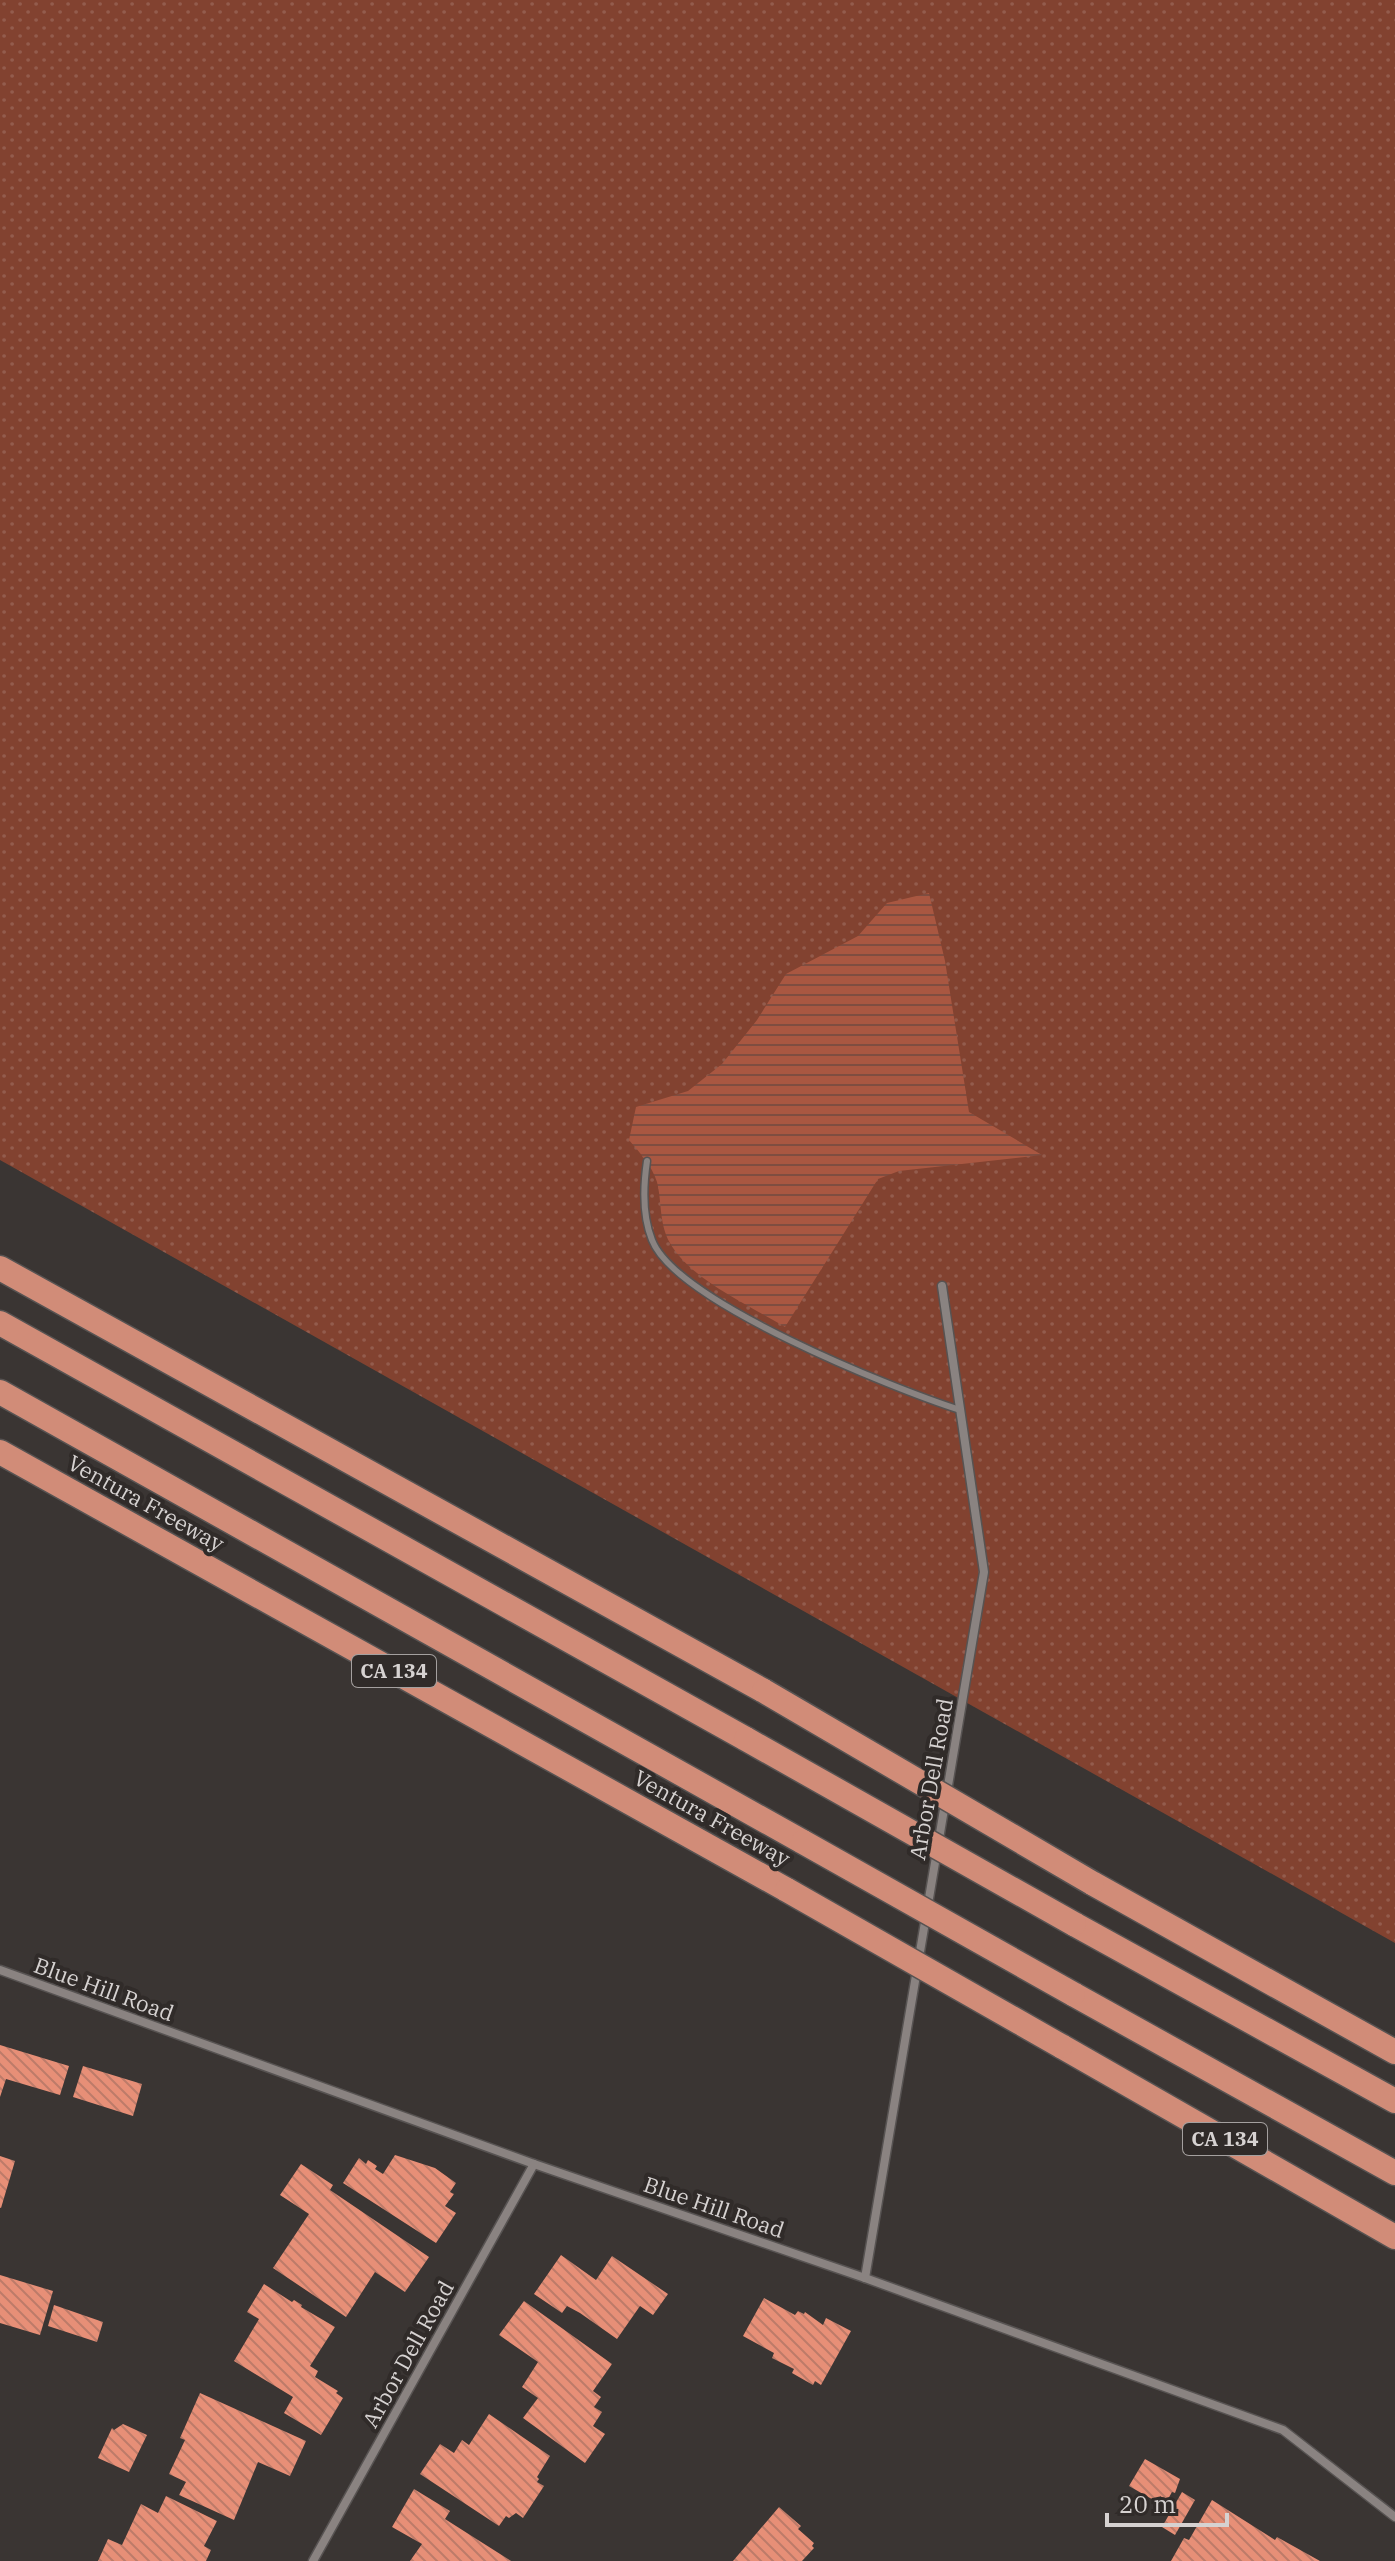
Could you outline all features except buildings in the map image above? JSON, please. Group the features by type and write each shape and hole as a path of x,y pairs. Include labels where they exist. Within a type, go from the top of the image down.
{"highway":[{"path":"0,1268 764,1691 1092,1883 1395,2052"},
{"path":"0,1323 1395,2101"},
{"path":"0,1392 1394,2173"},
{"name":"Ventura Freeway","path":"0,1452 787,1890 1391,2235"}],"street":[{"name":"Arbor Dell Road","path":"865,2278 984,1572 942,1286"},
{"name":"Blue Hill Road","path":"0,1970 1283,2430 1395,2517"},
{"name":"Arbor Dell Road","path":"313,2561 534,2164"}],"lane":[{"path":"647,1161 642,1194 652,1241 674,1272 745,1317 827,1358 917,1396 960,1410"}],"shaded area":[{"path":"0,0 1395,0 1395,1943 0,1160"},
{"path":"929,893 945,961 969,1112 1042,1155 899,1171 878,1179 785,1327 706,1280 679,1256 670,1243 664,1228 655,1176 629,1140 636,1107 688,1091 722,1064 757,1020 786,974 858,936 887,903"}]}
